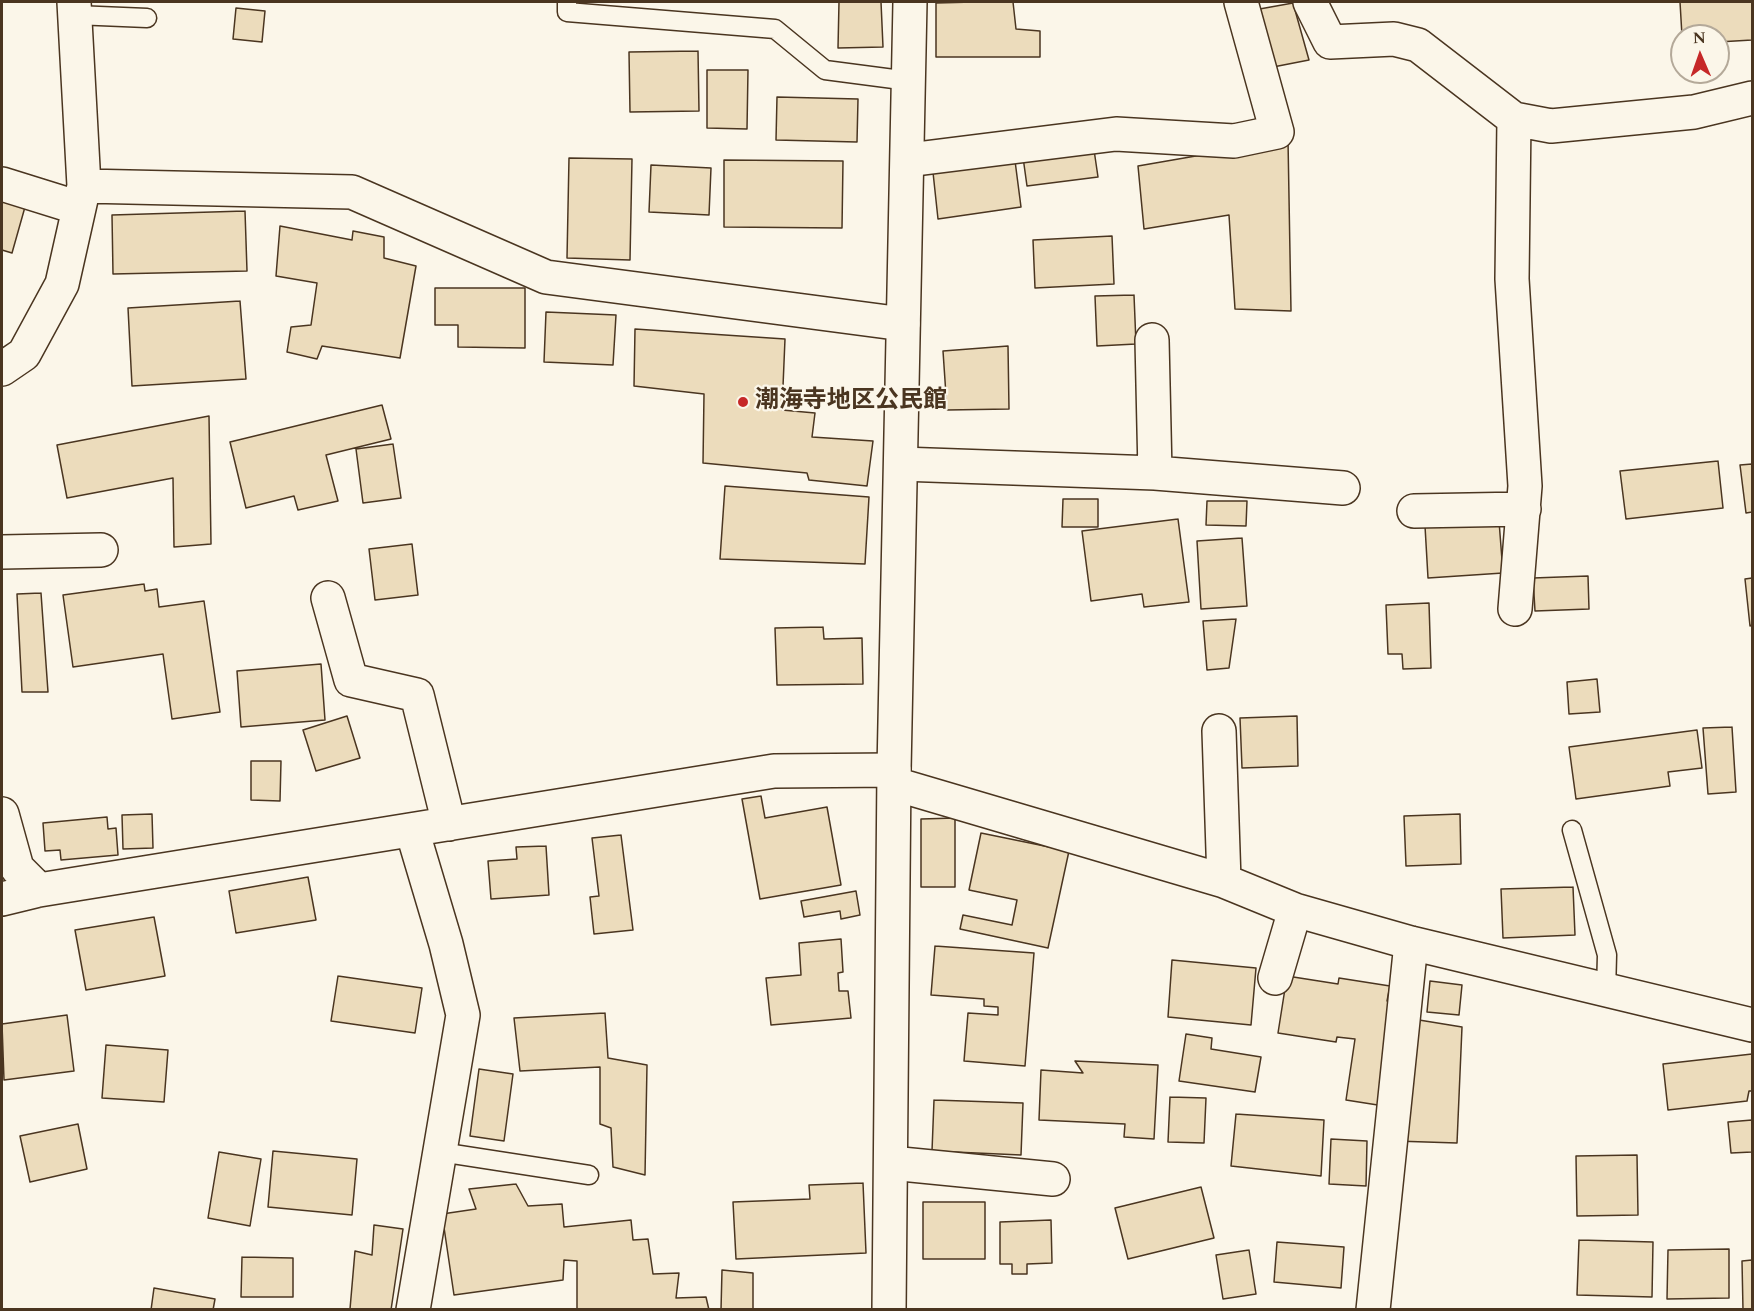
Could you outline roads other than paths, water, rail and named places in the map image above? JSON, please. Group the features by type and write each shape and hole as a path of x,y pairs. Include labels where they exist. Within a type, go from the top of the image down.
{"street":[{"path":"889,1310 895,777 910,2"},
{"path":"908,160 1116,134 1234,141 1277,132 1241,2"},
{"path":"1310,2 1330,42 1394,39 1418,45 1514,119 1551,126 1694,112 1752,98"},
{"path":"2,369 24,354 62,284 82,197 75,8"},
{"path":"1514,119 1512,279 1525,486 1515,609"},
{"path":"2,184 82,197 352,192 546,277 903,324"},
{"path":"1152,340 1155,473"},
{"path":"901,464 1155,473 1343,488"},
{"path":"1414,512 1524,509"},
{"path":"2,552 101,550"},
{"path":"328,598 351,680 417,695 449,825"},
{"path":"1219,731 1224,881"},
{"path":"2,899 39,890 774,771 895,777 1224,881 1295,910 1412,943 1606,992 1752,1025"},
{"path":"2,814 17,868 39,890"},
{"path":"412,830 446,944 463,1015 414,1310"},
{"path":"1275,978 1295,910"},
{"path":"1373,1310 1412,943"},
{"path":"891,1163 1053,1179"}],"lane":[{"path":"567,2 567,12 775,29 825,70 909,81"},
{"path":"75,8 147,18"},
{"path":"1572,830 1607,955 1606,992"},
{"path":"440,1152 588,1175"}],"place":[{"name":"潮海寺地区公民館","path":"743,402"}]}
